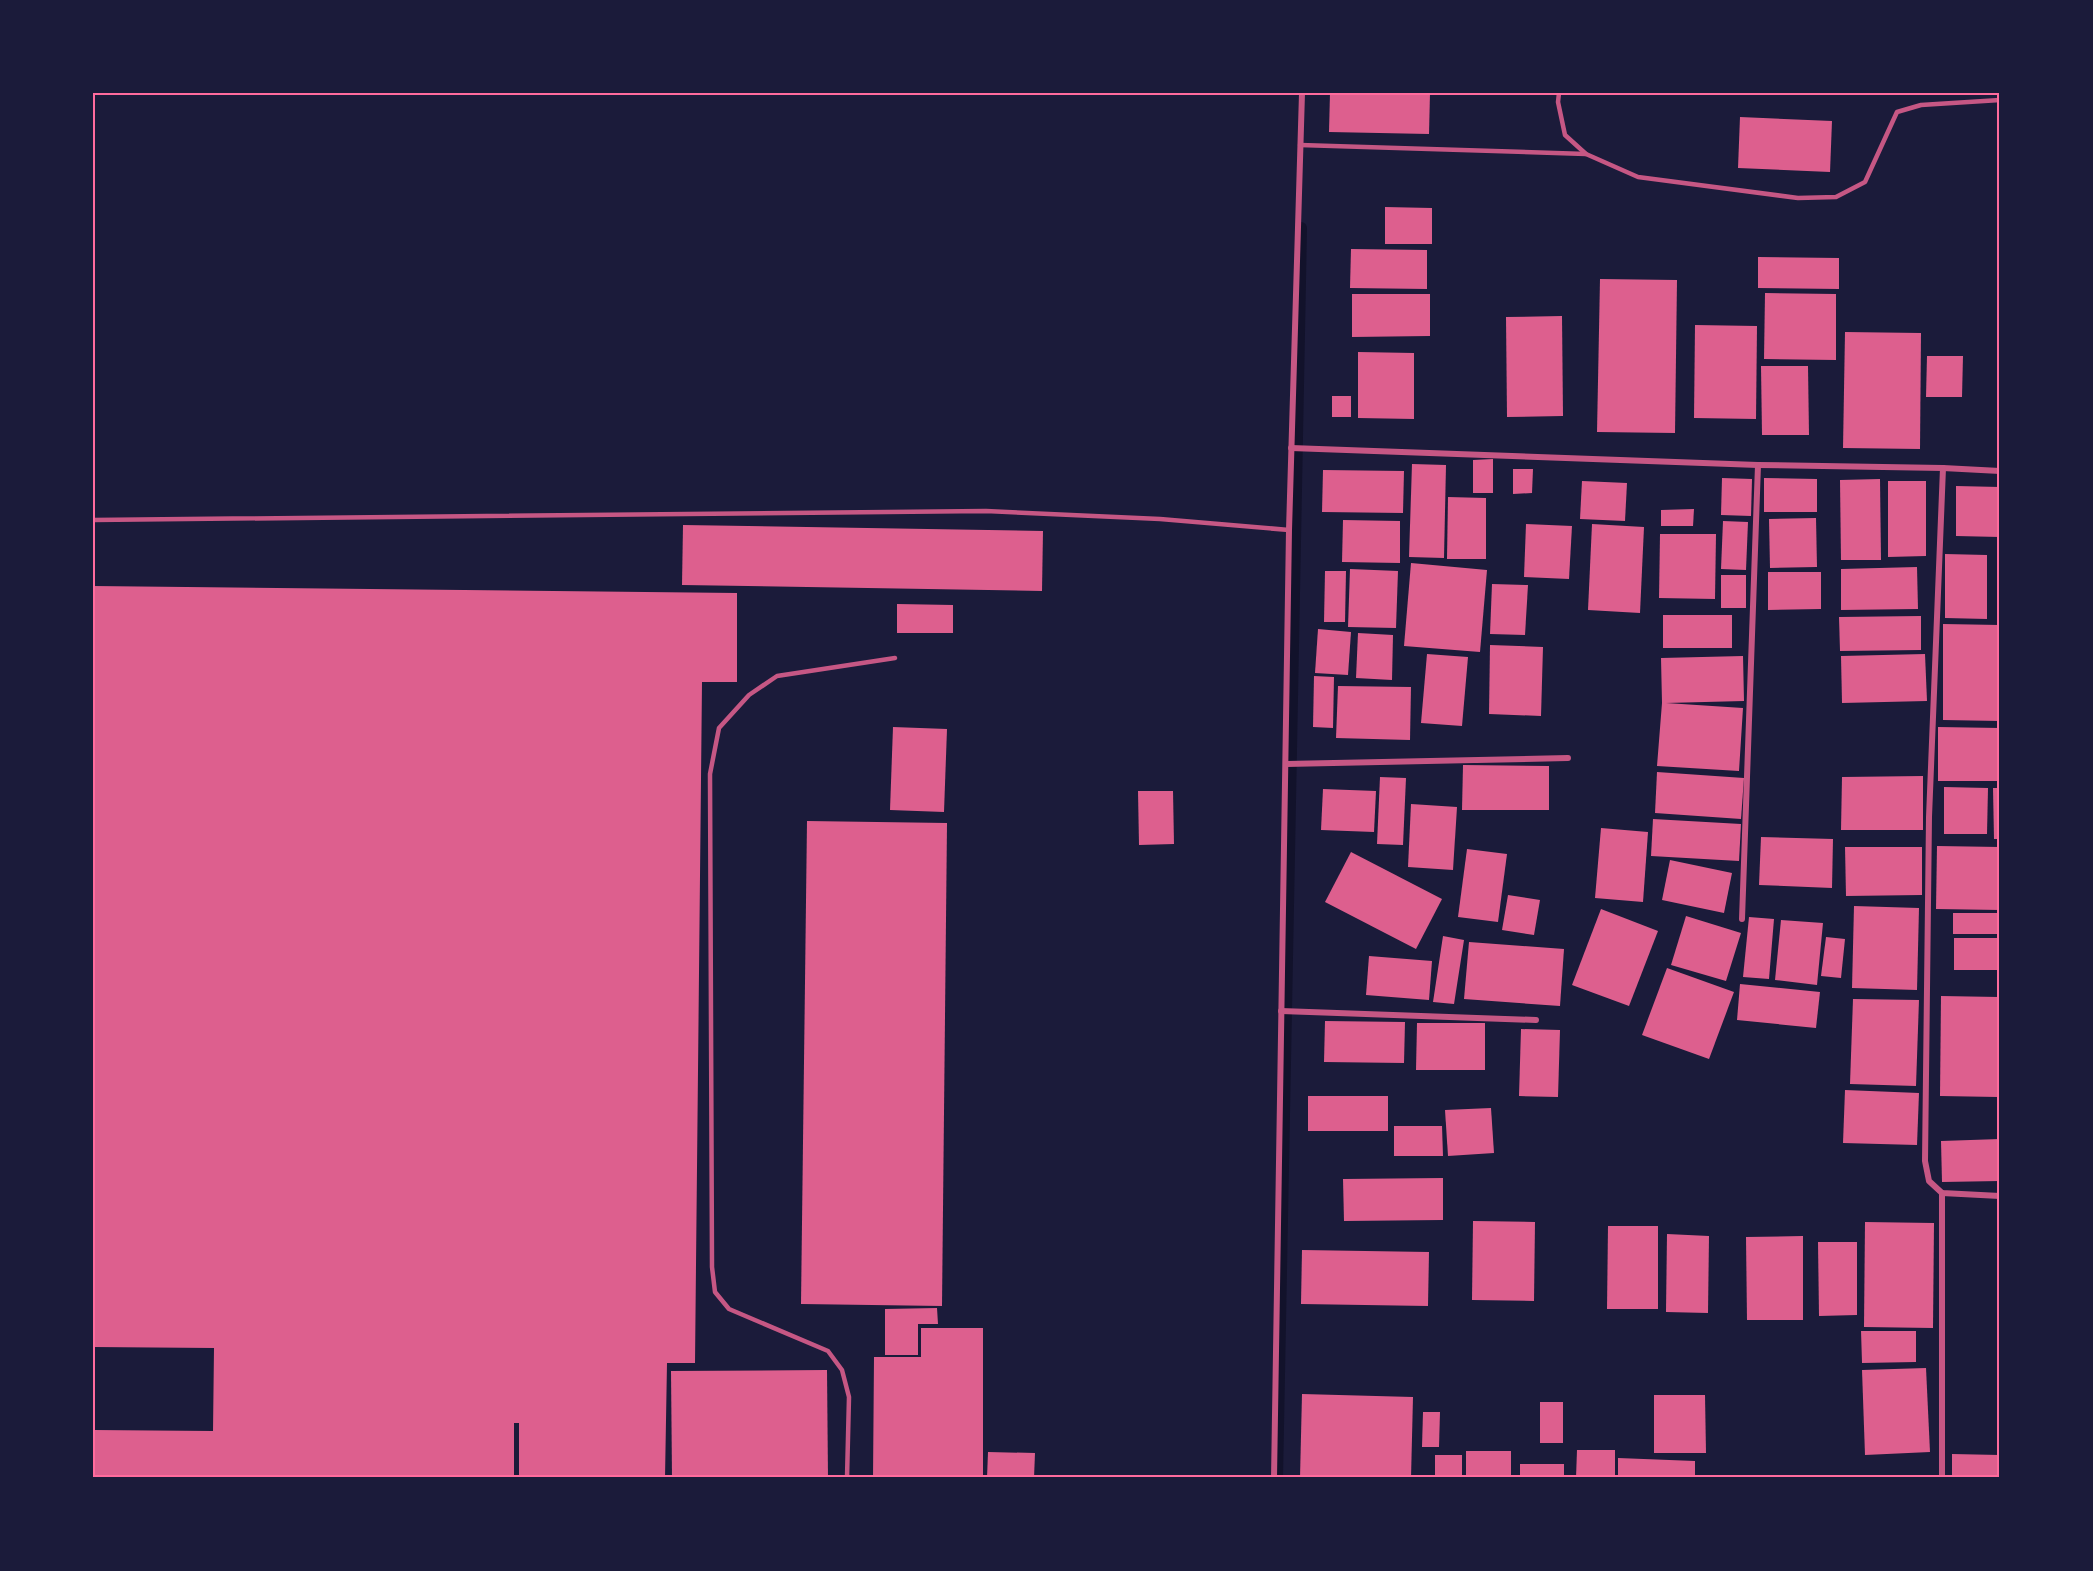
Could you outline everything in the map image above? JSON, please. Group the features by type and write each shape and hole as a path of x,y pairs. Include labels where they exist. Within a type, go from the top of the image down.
{"street":[{"path":"1274,1478 1289,530 1302,93"},
{"path":"1291,448 1758,465 2000,471"},
{"path":"1742,918 1758,465"},
{"path":"1943,468 1929,817 1924,1161 1929,1181 1942,1193 2000,1196"},
{"path":"1286,764 1569,758"},
{"path":"1281,1011 1536,1020"},
{"path":"1942,1193 1942,1478"}],"lane":[{"path":"1559,93 1558,102 1565,135 1586,154 1638,177 1798,198 1836,197 1865,182 1897,112 1921,105 2000,100"},
{"path":"1300,145 1586,154"},
{"path":"93,520 986,511 1160,519 1289,530"},
{"path":"847,1478 849,1396 842,1370 828,1351 729,1309 715,1292 712,1267 710,774 719,728 749,695 777,676 895,658"}],"building":[{"path":"1330,93 1430,93 1429,134 1329,132"},
{"path":"1740,117 1832,121 1830,172 1738,168"},
{"path":"1385,207 1432,208 1432,244 1385,244"},
{"path":"1351,249 1427,250 1427,289 1350,288"},
{"path":"1758,257 1839,258 1839,289 1758,288"},
{"path":"1600,279 1677,280 1675,433 1597,432"},
{"path":"1765,293 1836,294 1836,360 1764,359"},
{"path":"1352,294 1430,294 1430,336 1352,337"},
{"path":"1562,316 1563,416 1507,417 1506,317"},
{"path":"1695,325 1757,326 1756,419 1694,418"},
{"path":"1845,332 1921,333 1920,449 1843,448"},
{"path":"1358,352 1414,353 1414,419 1358,418"},
{"path":"1927,356 1963,356 1962,397 1926,397"},
{"path":"1761,366 1808,366 1809,435 1762,435"},
{"path":"1332,396 1351,396 1351,417 1332,417"},
{"path":"1493,459 1493,493 1473,493 1473,460"},
{"path":"1412,464 1446,465 1444,558 1409,557"},
{"path":"1513,469 1533,469 1532,493 1513,494"},
{"path":"1323,470 1404,471 1403,513 1322,512"},
{"path":"1722,478 1752,479 1751,516 1721,515"},
{"path":"1764,478 1817,479 1817,512 1764,512"},
{"path":"1880,479 1881,560 1841,560 1840,480"},
{"path":"1582,481 1627,483 1625,521 1580,519"},
{"path":"1888,481 1926,481 1926,556 1888,557"},
{"path":"1956,486 2000,487 2000,537 1956,536"},
{"path":"1448,497 1486,498 1486,559 1447,559"},
{"path":"1694,509 1693,526 1661,526 1661,510"},
{"path":"1816,518 1817,567 1770,568 1769,519"},
{"path":"1343,520 1400,521 1400,563 1342,562"},
{"path":"1723,521 1748,522 1746,570 1721,569"},
{"path":"1526,524 1572,526 1569,579 1524,577"},
{"path":"1592,524 1644,527 1640,613 1588,610"},
{"path":"683,525 1043,531 1042,591 682,585"},
{"path":"1660,534 1716,534 1715,599 1659,598"},
{"path":"1945,554 1987,555 1987,619 1945,618"},
{"path":"1411,563 1487,570 1480,652 1404,646"},
{"path":"1917,567 1918,609 1841,610 1841,569"},
{"path":"1350,569 1398,571 1396,628 1348,627"},
{"path":"1325,571 1346,571 1345,622 1324,622"},
{"path":"1768,572 1821,572 1821,609 1768,610"},
{"path":"1721,575 1746,575 1746,608 1721,608"},
{"path":"1492,584 1528,585 1525,635 1490,634"},
{"path":"93,586 737,593 737,682 702,682 695,1363 667,1363 665,1478 519,1478 519,1423 514,1423 514,1478 93,1478 93,1430 213,1431 214,1348 93,1347"},
{"path":"897,604 953,605 953,633 897,633"},
{"path":"1663,615 1732,615 1732,648 1663,648"},
{"path":"1921,616 1921,650 1840,651 1839,617"},
{"path":"1943,624 2000,625 2000,721 1943,720"},
{"path":"1318,629 1351,632 1348,675 1315,673"},
{"path":"1358,633 1393,635 1392,680 1356,678"},
{"path":"1490,645 1543,647 1541,716 1489,714"},
{"path":"1427,654 1468,657 1462,726 1421,723"},
{"path":"1925,654 1927,701 1842,703 1841,656"},
{"path":"1743,656 1744,701 1666,703 1743,708 1739,771 1657,766 1662,703 1661,658"},
{"path":"1314,676 1334,677 1333,728 1313,727"},
{"path":"1338,686 1411,687 1410,740 1336,738"},
{"path":"893,727 947,729 944,812 890,810"},
{"path":"1938,727 2000,728 2000,781 1938,781"},
{"path":"1463,765 1549,766 1549,810 1462,810"},
{"path":"1657,772 1744,778 1741,819 1655,813"},
{"path":"1923,776 1923,830 1841,830 1842,777"},
{"path":"1380,777 1406,778 1403,845 1377,844"},
{"path":"1944,787 1988,788 1987,834 1944,834"},
{"path":"1993,788 2000,788 2000,839 1994,839"},
{"path":"1323,789 1376,791 1374,832 1321,830"},
{"path":"1138,791 1173,791 1174,844 1139,845"},
{"path":"1411,804 1457,807 1453,870 1408,867"},
{"path":"1653,819 1741,824 1739,861 1651,856"},
{"path":"807,821 947,823 942,1306 801,1304"},
{"path":"1601,828 1648,832 1643,902 1595,898"},
{"path":"1761,837 1833,839 1832,888 1759,885"},
{"path":"1937,846 2000,847 2000,910 1936,909"},
{"path":"1845,847 1922,847 1922,895 1846,896"},
{"path":"1467,849 1507,854 1498,922 1458,917"},
{"path":"1351,852 1442,899 1416,949 1325,902"},
{"path":"1670,860 1732,873 1724,913 1662,900"},
{"path":"1508,895 1540,900 1534,935 1502,930"},
{"path":"1854,906 1919,908 1917,990 1852,988"},
{"path":"1601,909 1658,931 1629,1006 1572,985"},
{"path":"1953,913 2000,913 2000,934 1953,934"},
{"path":"1686,916 1741,933 1726,981 1671,965"},
{"path":"1749,917 1774,919 1769,979 1743,977"},
{"path":"1781,920 1823,923 1817,985 1775,980"},
{"path":"1443,936 1464,940 1454,1004 1433,1002"},
{"path":"1826,937 1845,939 1841,978 1821,976"},
{"path":"1954,938 2000,938 2000,970 1954,970"},
{"path":"1469,942 1564,949 1560,1006 1464,999"},
{"path":"1369,956 1432,961 1429,1000 1366,995"},
{"path":"1667,968 1734,992 1709,1059 1642,1035"},
{"path":"1740,984 1820,992 1816,1028 1737,1020"},
{"path":"1941,996 1999,997 1998,1097 1940,1096"},
{"path":"1853,999 1919,1000 1916,1086 1850,1084"},
{"path":"1325,1021 1405,1022 1404,1063 1324,1062"},
{"path":"1417,1023 1485,1023 1485,1070 1416,1070"},
{"path":"1521,1029 1560,1030 1558,1097 1519,1096"},
{"path":"1845,1090 1919,1093 1917,1145 1843,1143"},
{"path":"1308,1096 1388,1096 1388,1131 1308,1131"},
{"path":"1491,1108 1494,1153 1448,1156 1445,1110"},
{"path":"1394,1126 1442,1126 1443,1156 1394,1156"},
{"path":"2000,1139 2000,1181 1942,1182 1941,1141"},
{"path":"1443,1178 1443,1220 1344,1221 1343,1179"},
{"path":"1473,1221 1535,1222 1534,1301 1472,1300"},
{"path":"1865,1222 1934,1223 1933,1328 1864,1327"},
{"path":"1608,1226 1658,1226 1658,1309 1607,1309"},
{"path":"1667,1234 1709,1236 1708,1313 1666,1312"},
{"path":"1803,1236 1803,1320 1747,1320 1746,1237"},
{"path":"1818,1242 1857,1242 1857,1315 1819,1316"},
{"path":"1302,1250 1429,1252 1428,1306 1301,1304"},
{"path":"937,1308 938,1324 918,1324 918,1355 885,1355 885,1309"},
{"path":"921,1328 983,1328 983,1478 873,1478 874,1357 921,1357"},
{"path":"1861,1331 1916,1331 1916,1362 1862,1363"},
{"path":"1926,1368 1930,1452 1865,1455 1862,1370"},
{"path":"827,1370 828,1478 672,1478 671,1371"},
{"path":"1302,1394 1413,1397 1411,1478 1300,1478"},
{"path":"1654,1395 1705,1395 1706,1453 1654,1453"},
{"path":"1540,1402 1563,1402 1563,1443 1540,1443"},
{"path":"1423,1412 1440,1412 1439,1447 1422,1447"},
{"path":"1577,1450 1615,1450 1615,1478 1576,1478"},
{"path":"1466,1451 1511,1451 1511,1478 1466,1478"},
{"path":"988,1452 1035,1453 1034,1478 987,1478"},
{"path":"1952,1454 2000,1455 2000,1478 1952,1478"},
{"path":"1435,1455 1462,1455 1462,1478 1435,1478"},
{"path":"1618,1458 1695,1461 1695,1478 1618,1478"},
{"path":"1520,1464 1564,1464 1564,1478 1520,1478"}],"waterway":[{"path":"1277,1478 1301,228"}]}
